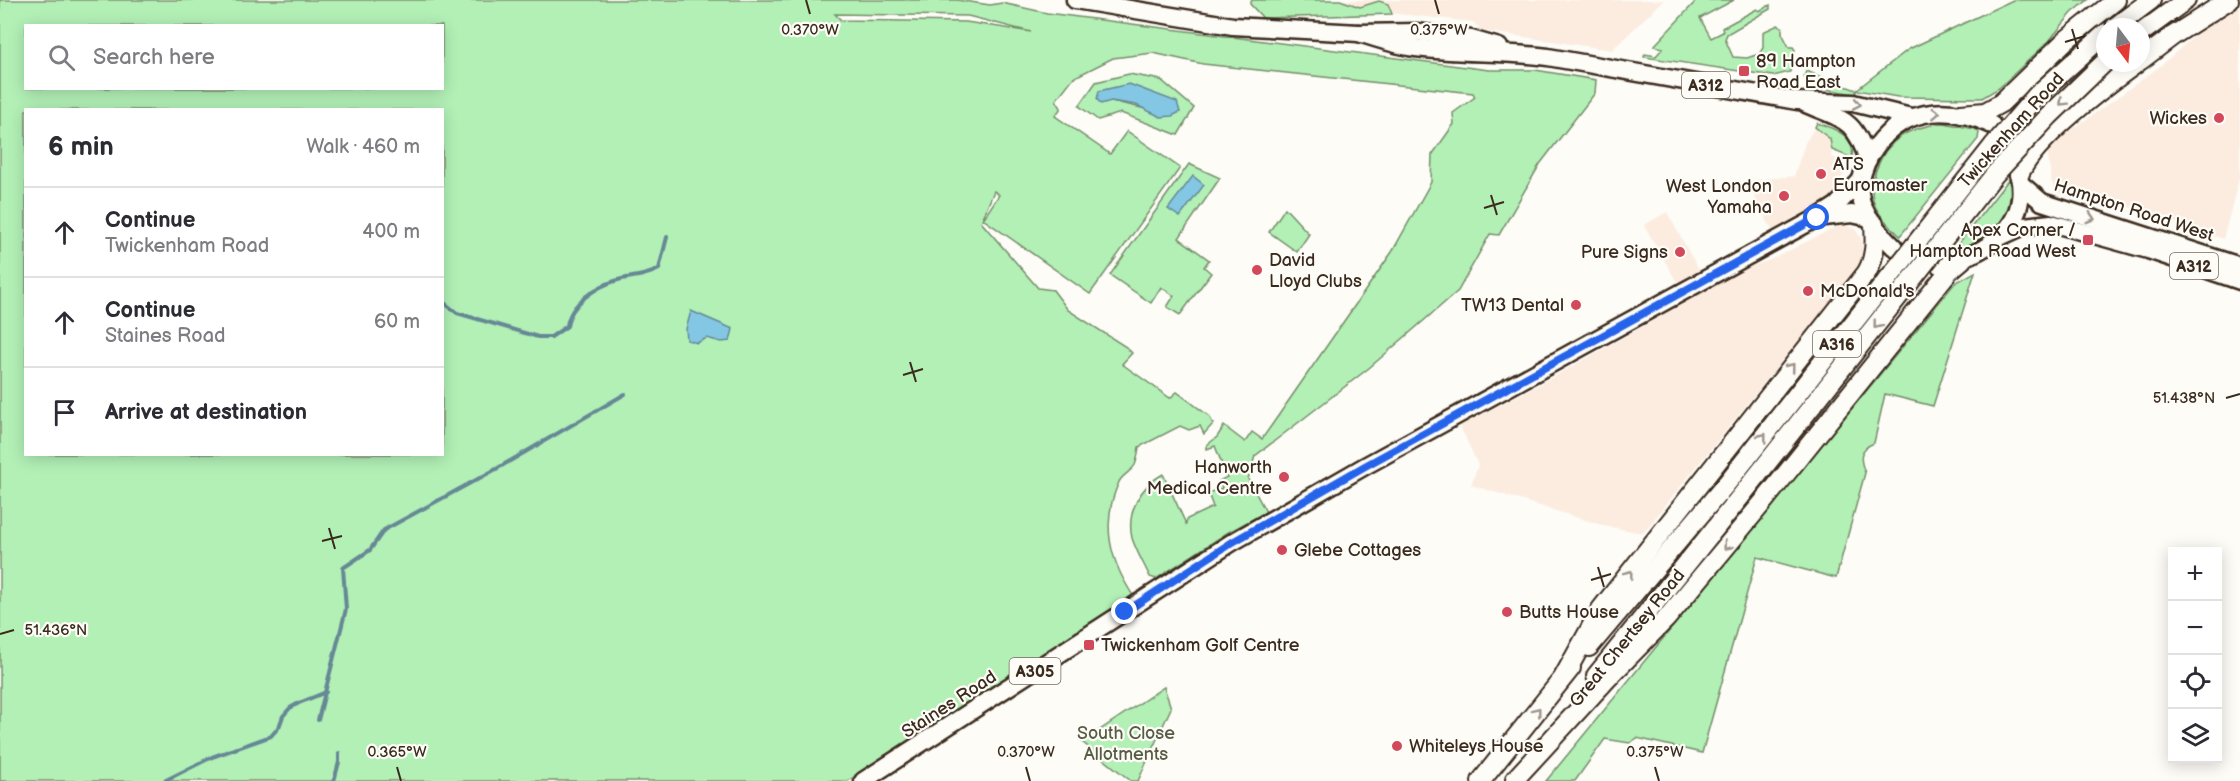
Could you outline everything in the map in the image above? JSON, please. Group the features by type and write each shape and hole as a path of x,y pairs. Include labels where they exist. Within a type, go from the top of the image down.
{"highway":[{"path":"1961,114 1985,112 2001,103 2058,47 2116,0"},
{"path":"2127,18 2151,0"},
{"path":"2150,26 2186,0"},
{"path":"2150,53 2229,0"},
{"name":"Twickenham Road","path":"1727,483 1945,204 2037,95 2096,42"},
{"name":"Great Chertsey Road","path":"1514,780 1742,496 1995,174 2049,116 2096,71"},
{"path":"2020,180 2023,165 2057,129 2126,72"},
{"path":"1564,676 1601,609 1867,272 1873,262 1875,244 1872,221"},
{"path":"1514,780 1666,619 1949,271 1962,260"},
{"name":"Great Chertsey Road","path":"1481,781 1564,676 1727,483"}],"main road":[{"name":"A312","path":"1075,0 1233,26 1359,33 1408,47 1459,52 1518,53 1548,57 1802,102 1852,103 1911,117"},
{"name":"A312","path":"1802,102 1844,120 1862,141 1868,160"},
{"path":"1894,247 1872,221 1860,192 1868,160 1877,144 1890,129 1911,117 1944,112 1977,118 1992,125"},
{"name":"A305","path":"1817,218 1836,206 1862,178"},
{"path":"1939,265 1962,260 1982,250 2000,237 2012,224 2019,205 2020,180"},
{"name":"Hampton Road West","path":"2020,180 2042,202 2240,266"},
{"name":"A305","path":"1817,218 1843,214 1872,221"},
{"name":"Staines Road","path":"863,781 1206,560 1365,466 1817,218"},
{"name":"Hampton Road West","path":"2000,237 2024,226 2051,223 2148,250 2240,280"}],"shaded area":[{"path":"1266,0 1664,0 1612,50 1482,31 1473,22"},
{"path":"2240,4 2240,175 2223,239 2103,198 2094,204 2058,193 2052,184 2047,150 2051,145 2159,67 2199,32"},
{"path":"1815,127 1830,139 1832,157 1848,164 1846,171 1828,201 1773,232 1746,181 1794,176 1805,143"},
{"path":"1667,212 1700,272 1678,284 1644,225"},
{"path":"1840,225 1855,229 1861,238 1864,258 1861,264 1643,533 1605,526 1471,485 1478,465 1460,426 1555,376 1744,269 1770,260"}],"green space":[{"path":"0,0 957,0 990,5 1002,3 1047,13 1489,70 1535,70 1596,80 1595,93 1540,164 1499,235 1490,234 1458,291 1369,368 1255,456 1248,479 1266,512 1227,533 1156,579 1150,577 1132,538 1131,518 1142,492 1163,474 1186,524 1187,519 1213,507 1208,493 1222,488 1219,481 1227,477 1215,446 1207,449 1207,445 1217,437 1224,426 1245,442 1252,432 1262,439 1392,252 1431,182 1432,155 1454,124 1453,113 1475,97 1473,93 1203,64 1153,53 1113,58 1073,78 1056,100 1061,108 1055,116 1110,154 1127,131 1180,168 1090,294 983,219 999,195 994,191 981,222 1038,288 1053,290 1068,310 1132,353 1122,364 1170,398 1177,392 1209,416 1213,424 1204,434 1200,426 1189,430 1180,426 1139,447 1135,465 1119,482 1110,513 1110,542 1119,570 1134,597 848,781 0,781","holes":["835,14 968,16 1031,32 966,22 841,20"]},
{"path":"1252,0 1340,0 1360,7 1379,1 1388,4 1392,14 1263,18 1250,4"},
{"path":"1697,0 1734,0 1700,18 1711,38 1723,32 1722,28 1757,9 1759,11 1770,5 1770,9 1727,34 1725,39 1733,57 1747,58 1759,54 1763,48 1763,32 1778,25 1782,27 1782,33 1789,47 1795,50 1790,72 1773,76 1644,57 1645,54 1656,56 1663,48 1654,46"},
{"path":"2013,0 2088,0 2072,13 2049,41 1999,88 1982,98 1898,97 1857,90 1855,94 1819,88 1804,77 1806,71 1856,90 1909,49"},
{"path":"1129,74 1161,80 1194,108 1178,135 1121,113 1098,120 1079,106 1096,82","holes":["1111,101 1177,102 1146,109"]},
{"path":"1817,123 1837,130 1847,139 1851,144 1852,158 1832,150 1830,139 1815,127"},
{"path":"1944,123 1975,129 1979,132 1978,139 1900,236 1876,208 1872,189 1876,169 1886,150 1900,137 1921,127"},
{"path":"1189,164 1220,178 1179,238 1209,260 1204,267 1211,273 1180,315 1167,307 1174,296 1161,287 1151,303 1110,275"},
{"path":"2009,179 2009,204 1998,226 1980,241 1955,248"},
{"path":"1285,208 1309,234 1297,252 1269,232"},
{"path":"1975,272 1933,406 1885,394 1874,443 1863,451 1862,463 1865,473 1836,578 1757,557 1702,753 1637,738 1630,743 1605,739 1575,781 1546,781 1955,283"},
{"name":"South Close Allotments","path":"1164,687 1171,708 1138,781 1131,781 1082,742"}],"water":[{"path":"1129,84 1177,102 1180,112 1172,116 1161,117 1136,105 1111,101 1101,104 1097,99 1099,91"},
{"path":"1193,176 1204,185 1180,217 1168,209"},
{"path":"691,311 733,329 730,341 721,342 707,338 697,343 687,340 686,329"}],"waterway":[{"path":"444,303 457,313 538,337 551,337 567,326 573,310 593,291 618,280 644,275 659,269 667,237"},
{"path":"318,720 346,609 343,568 370,550 384,530 498,468 625,394"},
{"path":"164,781 212,757 271,736 290,708 326,692"},
{"path":"334,781 339,753"}],"place":[{"name":"89 Hampton Road East","path":"1744,71"},
{"name":"Wickes","path":"2219,118"},
{"name":"ATS Euromaster","path":"1821,174"},
{"name":"West London Yamaha","path":"1784,196"},
{"name":"Apex Corner / Hampton Road West","path":"2088,240"},
{"name":"Pure Signs","path":"1680,252"},
{"name":"David Lloyd Clubs","path":"1257,270"},
{"name":"McDonald's","path":"1808,291"},
{"name":"TW13 Dental","path":"1576,305"},
{"name":"Hanworth Medical Centre","path":"1284,477"},
{"name":"Glebe Cottages","path":"1282,550"},
{"name":"Butts House","path":"1507,612"},
{"name":"Twickenham Golf Centre","path":"1089,645"},
{"name":"Whiteleys House","path":"1397,746"}],"route":[{"path":"1125,612 1231,543 1365,466 1562,360 1817,218"}]}
